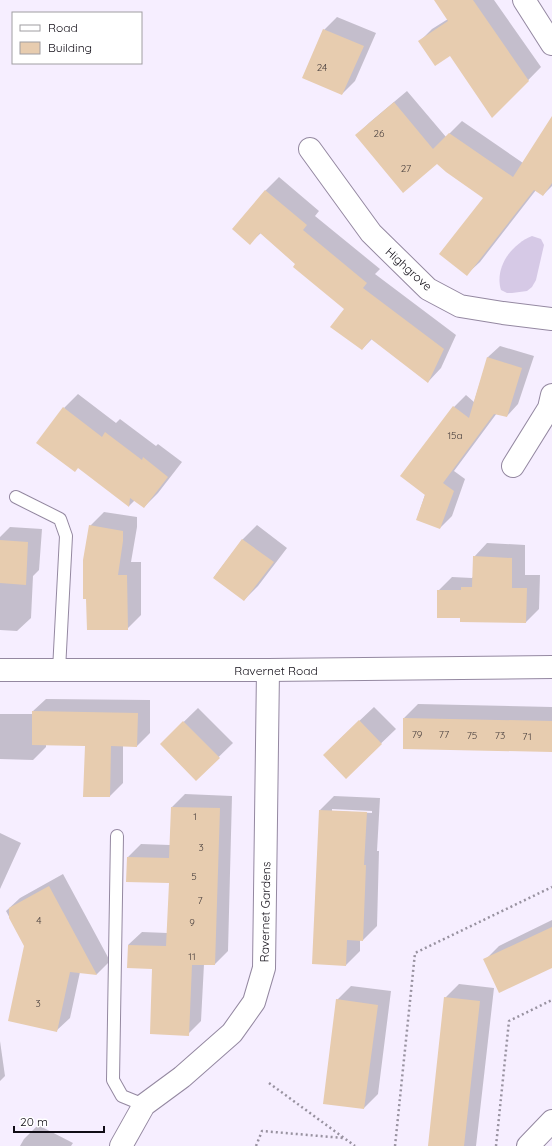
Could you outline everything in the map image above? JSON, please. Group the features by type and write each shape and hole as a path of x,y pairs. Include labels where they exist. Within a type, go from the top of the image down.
{"street":[{"path":"524,0 552,44"},
{"name":"Highgrove","path":"310,149 371,233 428,289 460,306 552,319"},
{"path":"513,466 550,408 552,395"},
{"name":"Ravernet Road","path":"0,670 552,668"},
{"name":"Ravernet Gardens","path":"121,1146 144,1104 182,1077 232,1032 254,1002 264,968 268,670"},
{"path":"528,1146 552,1121"}],"lane":[{"path":"16,496 60,519 66,536 59,670"},
{"path":"117,836 113,1080 122,1096 144,1104"}],"path":[{"path":"395,1146 414,954 552,887"},
{"path":"496,1146 509,1021 552,1000"},
{"path":"269,1083 355,1146"},
{"path":"256,1146 262,1131 345,1138"}],"shaded area":[{"path":"532,236 541,239 544,245 536,280 532,287 527,291 512,293 507,293 501,290 500,273 506,257 518,245"}],"building":[{"path":"434,0 473,0 529,81 492,118 450,56 435,66 418,41 448,21"},
{"path":"323,29 364,46 342,95 302,78"},
{"path":"394,102 433,149 449,133 513,177 552,116 552,183 543,196 534,190 467,276 439,254 483,198 437,164 403,193 355,135"},
{"path":"265,190 307,225 303,230 367,283 363,288 444,349 428,383 371,339 362,350 330,327 344,309 293,267 295,264 260,233 250,245 232,229"},
{"path":"487,357 522,368 507,417 494,414 443,483 454,491 440,529 416,520 425,495 400,476 453,406 469,418"},
{"path":"63,407 102,437 105,432 142,460 143,457 168,477 144,508 130,498 129,507 78,468 75,472 36,443"},
{"path":"89,525 123,531 118,575 127,575 128,630 87,630 86,599 83,599 83,560"},
{"path":"242,539 274,562 244,601 213,578"},
{"path":"0,540 28,542 26,585 0,583"},
{"path":"473,556 512,558 512,588 527,588 526,623 460,622 460,618 437,618 437,590 461,590 461,587 472,587"},
{"path":"32,711 138,713 137,747 111,746 110,797 83,797 85,746 32,745"},
{"path":"403,718 552,721 552,752 403,749"},
{"path":"359,720 382,744 346,779 323,755"},
{"path":"183,721 220,758 196,781 160,744"},
{"path":"171,807 220,808 215,965 192,965 189,1036 150,1034 152,969 127,968 128,945 166,946 169,883 126,882 127,857 169,858"},
{"path":"319,810 367,812 364,865 366,865 363,941 347,940 346,966 312,964"},
{"path":"49,886 97,975 70,972 57,1032 8,1021 24,946 9,918 9,908"},
{"path":"552,927 552,968 499,993 483,959"},
{"path":"444,997 480,1001 464,1146 428,1146"},
{"path":"336,999 378,1005 364,1109 323,1104"}]}
